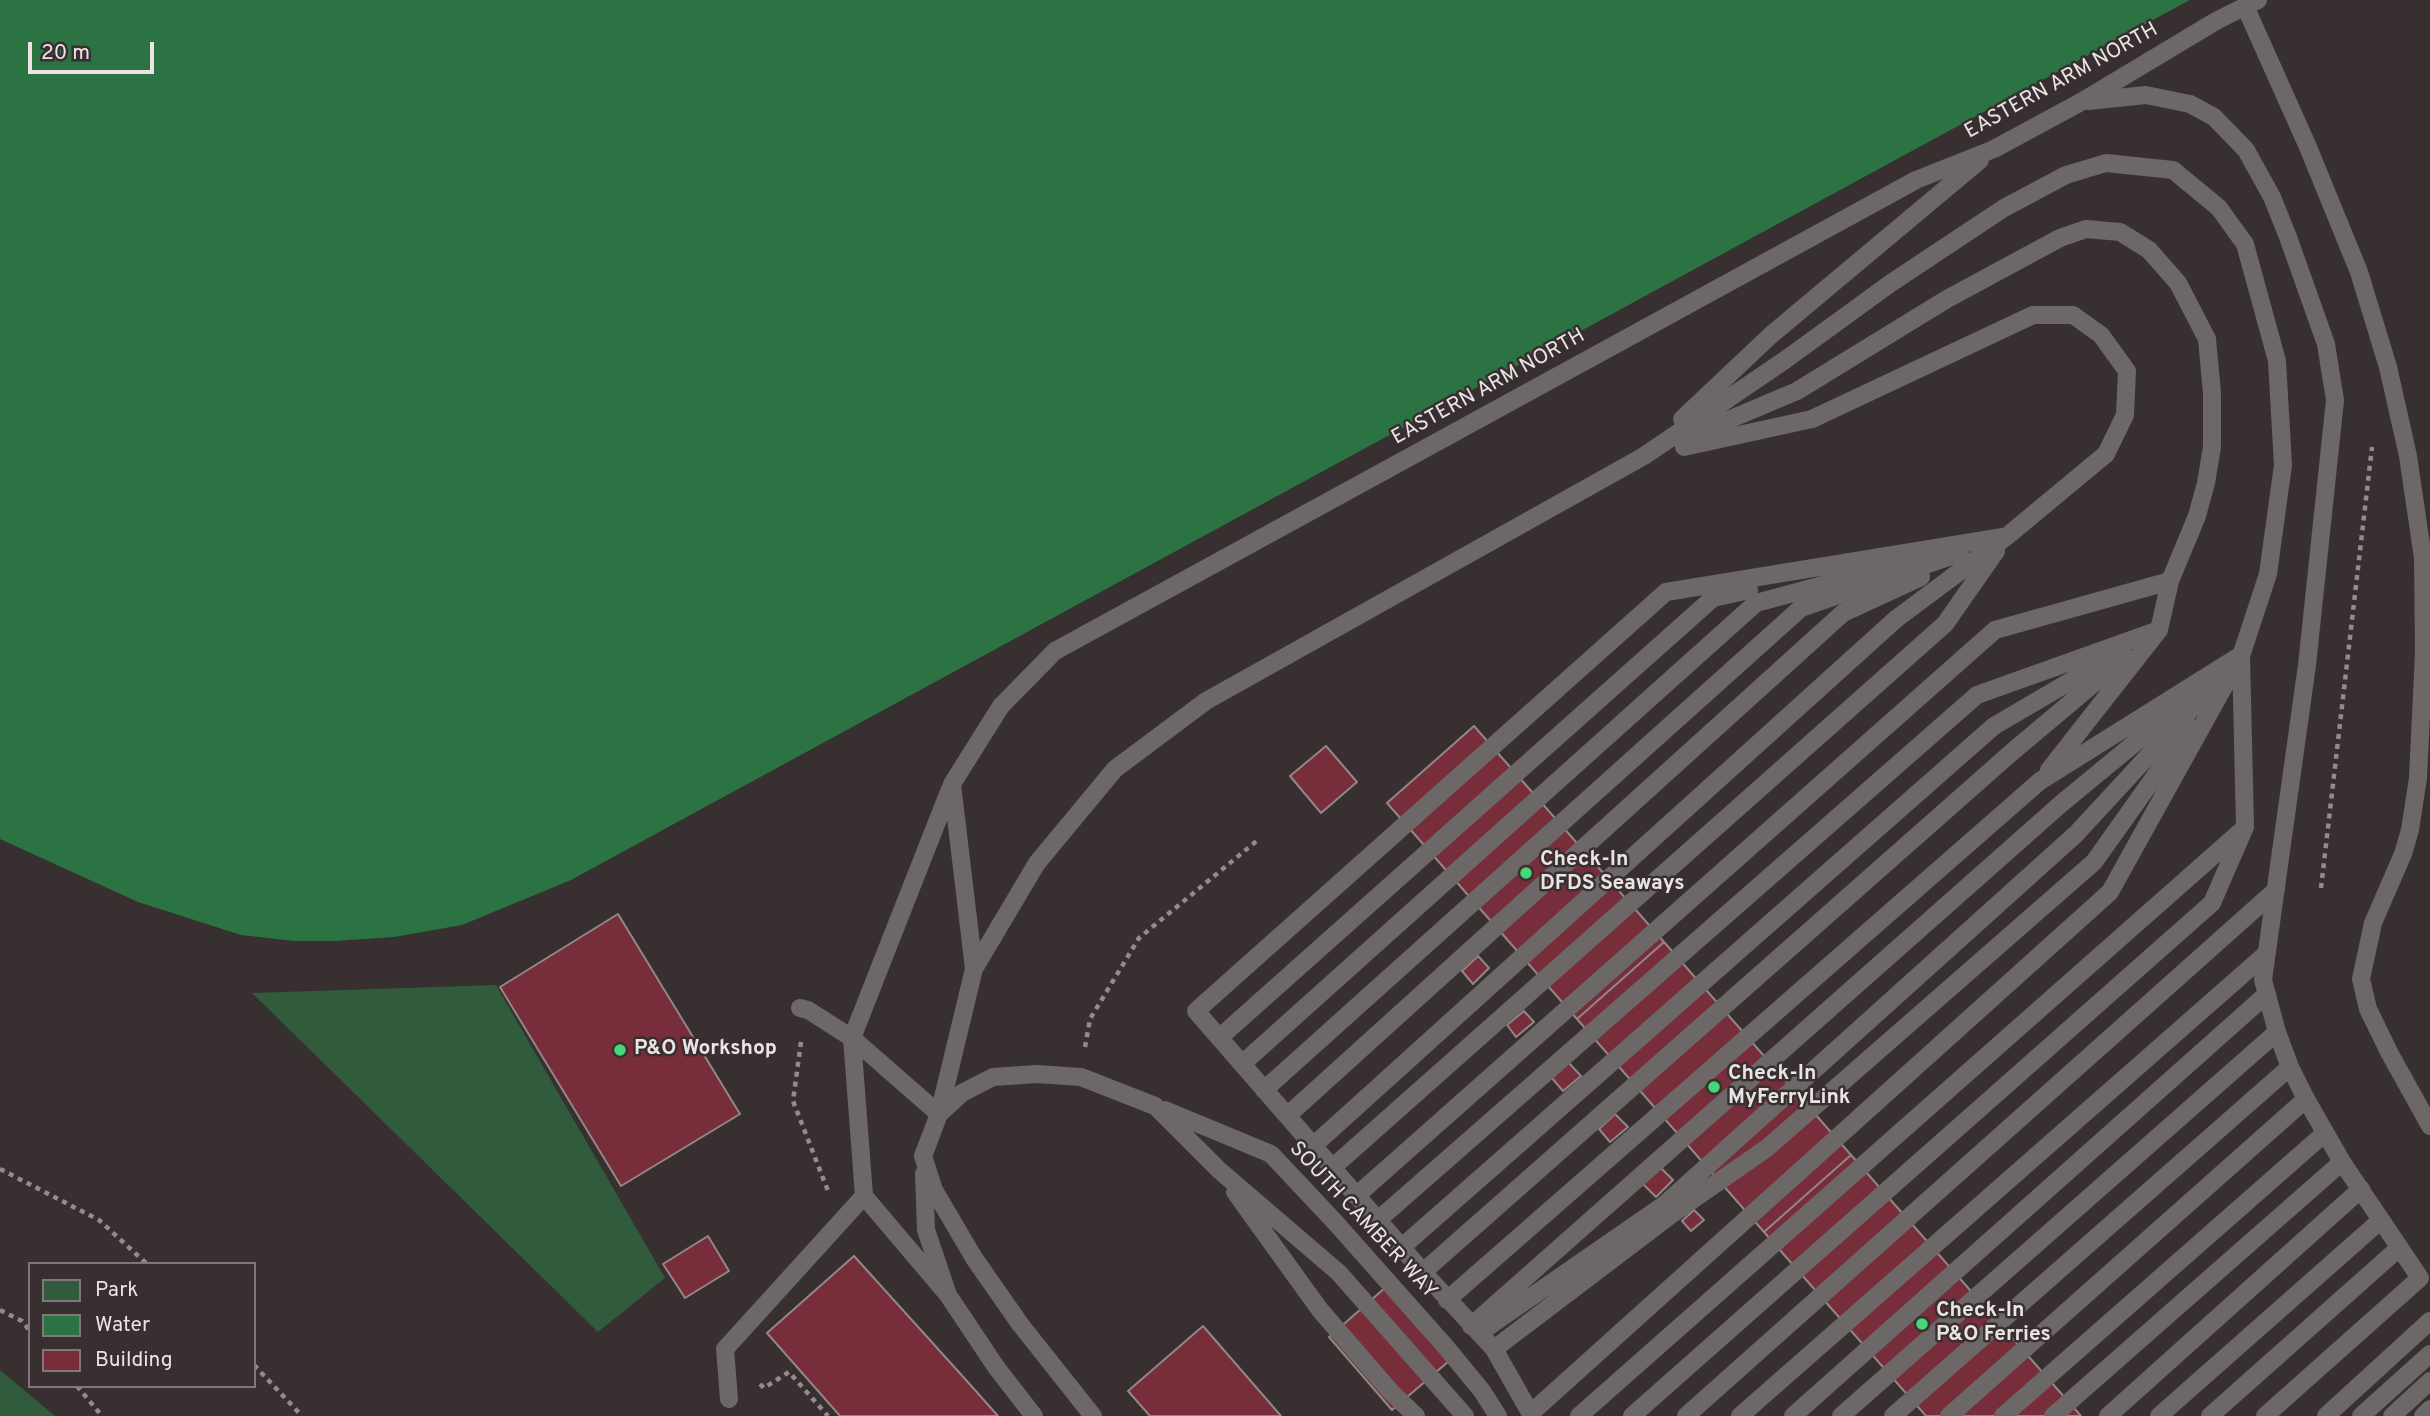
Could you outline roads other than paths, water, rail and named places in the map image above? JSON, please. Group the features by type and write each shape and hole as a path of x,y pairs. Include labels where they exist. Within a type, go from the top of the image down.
{"lane":[{"name":"EASTERN ARM NORTH","path":"852,1038 952,784 1001,706 1055,651 1916,180 1994,149 2081,102 2216,21 2252,3"},
{"path":"2252,3 2359,272 2388,367 2408,456 2423,558 2424,652 2418,778 2410,830 2403,854 2373,923 2361,979 2368,1009 2430,1126"},
{"path":"2081,102 2146,94 2190,104 2214,117 2246,150 2272,197 2326,344 2335,400 2307,665 2263,980 2277,1032 2306,1099 2342,1162 2420,1278 2265,1416"},
{"path":"1644,456 1771,335 1994,149"},
{"path":"800,1008 808,1010 852,1038 939,1114 974,969 1037,863 1115,769 1206,701 1644,456 1785,360 1910,270 2004,208 2066,175 2106,163 2173,170 2218,208 2245,244 2277,361 2283,465 2268,574 2241,656 2110,892 1532,1415 1494,1349 1447,1300 1196,1011 1666,592 2006,537"},
{"path":"1644,456 1797,390 1947,299 2060,238 2086,229 2120,232 2150,250 2178,283 2207,339 2212,393 2212,447 2206,483 2197,516 2170,581 2159,630 2040,780"},
{"path":"1313,1146 1896,619 2006,537 2106,454 2125,415 2127,371 2101,335 2073,315 2033,315 1812,419 1644,456"},
{"path":"1219,1038 1713,597 2006,537"},
{"path":"1242,1064 1756,603 2006,537"},
{"path":"1264,1090 1801,608 2006,537"},
{"path":"1287,1115 1843,613 2006,537"},
{"path":"1332,1168 1945,624 2006,537"},
{"path":"1356,1196 1995,630 2170,581"},
{"path":"1378,1220 1976,695 2159,630"},
{"path":"1402,1247 1994,726 2159,630"},
{"path":"1423,1272 2012,752 2159,630"},
{"path":"1447,1300 2040,780 2241,656"},
{"path":"1632,1416 2212,903 2245,827 2241,656"},
{"path":"1475,1329 2062,803 2241,656"},
{"path":"1475,1329 1664,1205 2077,834 2241,656"},
{"path":"1494,1349 1672,1214 1767,1148 2094,862 2241,656"},
{"path":"952,784 974,969"},
{"path":"1579,1416 2245,827"},
{"path":"1686,1416 2276,890"},
{"path":"1740,1416 2267,953"},
{"path":"1793,1416 2267,994"},
{"path":"1841,1416 2277,1032"},
{"path":"852,1038 864,1196 948,1295 996,1367 1034,1416"},
{"path":"1893,1416 2290,1067"},
{"name":"SOUTH CAMBER WAY","path":"923,1156 939,1114 962,1093 993,1077 1037,1074 1081,1077 1271,1154 1334,1220 1445,1346 1477,1385 1497,1416"},
{"path":"1949,1416 2306,1099"},
{"name":"SOUTH CAMBER WAY","path":"1155,1106 1219,1170 1339,1273 1465,1416"},
{"path":"2003,1416 2325,1133"},
{"path":"923,1156 926,1230 948,1295"},
{"path":"923,1156 934,1190 974,1258 1020,1324 1093,1416"},
{"path":"2053,1416 2342,1162"},
{"name":"SOUTH CAMBER WAY","path":"1219,1170 1320,1310 1391,1392 1416,1416"},
{"path":"2108,1416 2361,1189"},
{"path":"729,1399 725,1349 864,1196"},
{"path":"2159,1416 2381,1220"},
{"path":"2210,1416 2399,1248"},
{"path":"2326,1416 2430,1321"},
{"path":"2361,1416 2430,1353"},
{"path":"2392,1416 2430,1381"},
{"path":"2423,1416 2430,1409"}],"water":[{"path":"0,0 2190,0 571,880 462,925 394,937 295,941 241,935 138,902 0,839"}],"place":[{"name":"Check-In DFDS Seaways","path":"1526,873"},
{"name":"P&O Workshop","path":"620,1050"},
{"name":"Check-In MyFerryLink","path":"1714,1087"},
{"name":"Check-In P&O Ferries","path":"1922,1324"}]}
